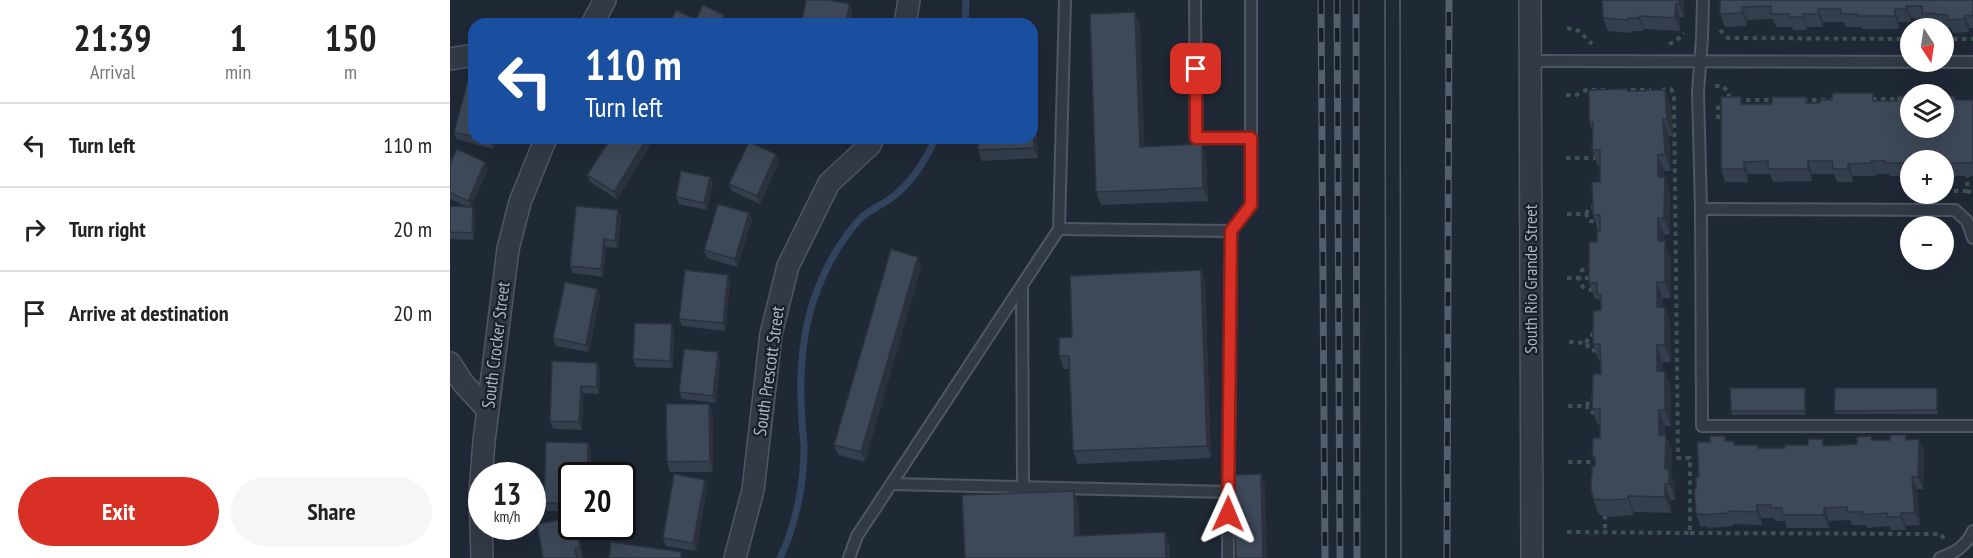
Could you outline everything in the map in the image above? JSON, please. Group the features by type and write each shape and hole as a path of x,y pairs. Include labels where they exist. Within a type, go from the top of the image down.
{"street":[{"path":"595,18 605,0"},
{"path":"906,18 909,0"},
{"name":"South Rio Grande Street","path":"1530,0 1532,558"},
{"path":"450,59 468,56"},
{"name":"South Crocker Street","path":"482,558 480,495 508,249 520,202 544,144"},
{"name":"South Prescott Street","path":"735,558 753,490 771,334 788,266 829,183 870,144"},
{"path":"450,363 464,383 488,409"}],"lane":[{"path":"849,558 857,536 1059,230 1065,0"},
{"path":"1195,0 1196,138 1251,138"},
{"path":"1228,558 1231,231 1251,205 1251,0"},
{"path":"1703,0 1698,86 1702,426 1973,426"},
{"path":"1530,61 1973,62"},
{"path":"1701,209 1955,210 1967,221 1973,238"},
{"path":"1059,230 1231,231"},
{"path":"1022,285 1023,488"},
{"path":"891,484 1229,492"},
{"path":"1945,556 1969,541 1973,531"}],"path":[{"path":"1719,26 1721,33 1728,38 1900,39"},
{"path":"1567,28 1579,31 1595,45"},
{"path":"1665,45 1676,41 1687,29"},
{"path":"1954,39 1973,39"},
{"path":"1673,91 1680,87 1722,86 1729,92 1729,100"},
{"path":"1566,95 1576,95 1586,90 1671,89 1673,91"},
{"path":"1673,91 1678,458 1690,458 1690,533"},
{"path":"1865,99 1900,99"},
{"path":"1718,127 1718,104 1729,100 1774,100"},
{"path":"1797,100 1843,100"},
{"path":"1566,158 1598,158"},
{"path":"1967,191 1968,170"},
{"path":"1954,191 1973,193"},
{"path":"1586,214 1591,207 1598,206"},
{"path":"1567,214 1586,214"},
{"path":"1586,214 1589,221 1598,222"},
{"path":"1595,267 1584,268 1579,278 1583,288 1595,291"},
{"path":"1567,278 1595,278"},
{"path":"1586,342 1590,335 1599,335"},
{"path":"1569,342 1586,342"},
{"path":"1586,342 1590,350 1599,351"},
{"path":"1598,398 1588,400 1587,406 1591,414 1598,414"},
{"path":"1568,406 1587,406"},
{"path":"1568,462 1598,462"},
{"path":"1605,515 1605,532"},
{"path":"1567,532 1941,534 1945,556"}],"building":[{"path":"806,0 829,0 850,4 846,18 802,18"},
{"path":"1602,0 1679,0 1679,4 1676,4 1675,18 1639,16 1639,18 1628,18 1628,20 1603,18"},
{"path":"1720,0 1973,0 1973,16 1965,15 1964,19 1954,20 1948,18 1948,15 1922,13 1922,6 1895,9 1895,16 1858,16 1857,14 1841,14 1841,9 1818,9 1818,14 1789,17 1789,14 1771,14 1771,6 1742,7 1742,13 1720,14"},
{"path":"703,5 724,15 723,18 697,18"},
{"path":"676,10 692,18 672,18"},
{"path":"1135,12 1140,147 1202,144 1203,188 1096,192 1090,14"},
{"path":"468,80 468,136 454,132"},
{"path":"1627,89 1627,91 1665,90 1667,120 1663,119 1665,154 1658,155 1658,177 1665,177 1664,218 1658,218 1658,241 1665,241 1665,282 1657,282 1657,307 1665,307 1665,345 1657,345 1657,371 1665,371 1665,410 1659,410 1659,435 1666,435 1665,469 1669,469 1669,484 1665,484 1665,497 1628,496 1628,499 1606,500 1593,499 1593,493 1591,493 1592,466 1595,466 1595,456 1592,456 1593,438 1600,438 1600,409 1592,409 1593,374 1601,374 1600,344 1593,344 1593,311 1601,310 1601,294 1597,294 1597,283 1589,283 1589,242 1597,242 1597,231 1600,231 1600,215 1593,215 1592,182 1600,182 1600,150 1592,150 1593,122 1589,122 1589,90"},
{"path":"1832,93 1873,93 1873,101 1897,101 1897,96 1900,96 1900,138 1954,138 1954,96 1955,100 1973,100 1973,163 1954,163 1954,150 1900,150 1900,163 1871,161 1871,163 1848,164 1848,169 1833,169 1832,161 1808,161 1808,169 1768,169 1768,161 1744,162 1744,169 1721,169 1721,97 1741,97 1741,104 1772,104 1772,97 1806,97 1806,103 1832,100"},
{"path":"607,144 643,144 614,192 587,175"},
{"path":"748,144 754,144 776,154 757,196 729,184"},
{"path":"978,144 1034,144 1034,148 978,150"},
{"path":"457,149 485,162 468,201 450,193 450,164"},
{"path":"681,171 710,177 704,203 676,197"},
{"path":"718,204 749,213 735,259 704,250"},
{"path":"450,206 473,207 472,233 450,232"},
{"path":"576,206 618,210 615,241 604,239 601,269 570,266"},
{"path":"891,249 918,257 861,452 834,445"},
{"path":"685,270 728,275 723,323 679,319"},
{"path":"1201,270 1207,446 1073,451 1069,356 1059,356 1059,338 1072,337 1070,276"},
{"path":"565,282 597,289 586,345 553,338"},
{"path":"635,323 672,324 670,361 633,359"},
{"path":"684,349 718,352 713,396 679,392"},
{"path":"552,361 597,363 597,387 581,386 579,422 550,421"},
{"path":"1730,388 1805,388 1805,411 1731,411"},
{"path":"1835,388 1937,388 1937,410 1834,411"},
{"path":"666,404 709,404 710,461 667,462"},
{"path":"1890,435 1906,435 1906,440 1919,439 1918,477 1912,477 1915,513 1901,513 1901,517 1887,517 1887,513 1862,515 1863,512 1847,512 1847,507 1824,508 1824,515 1782,515 1782,508 1757,505 1757,512 1728,511 1728,513 1696,514 1694,489 1696,489 1696,477 1699,477 1697,442 1710,442 1710,436 1725,436 1725,441 1734,441 1734,445 1785,448 1785,445 1808,445 1808,439 1823,439 1823,446 1857,444 1857,437 1871,436 1871,440 1890,440"},
{"path":"546,442 588,443 587,462 558,462 558,504 546,503"},
{"path":"674,474 705,480 693,543 663,538"},
{"path":"1261,474 1263,558 1236,558 1233,475"},
{"path":"1074,491 1075,536 1165,532 1166,558 965,558 962,495"},
{"path":"558,520 558,540 579,540 580,548 575,549 577,558 543,558 540,540 546,540 546,522"},
{"path":"611,542 681,552 681,558 609,558"}],"waterway":[{"path":"965,18 966,0"},
{"path":"780,558 795,518 801,490 804,447 801,405 802,361 809,316 817,291 832,258 852,228 863,216 890,199 905,186 922,164 933,144"}],"tram line":[{"path":"1385,0 1386,558"},
{"path":"1400,0 1401,558"}],"railway":[{"path":"1321,0 1325,558"},
{"path":"1337,0 1340,558"},
{"path":"1356,0 1357,558"},
{"path":"1447,558 1449,0"}],"route":[{"path":"1196,69 1196,138 1251,138 1251,205 1231,231 1228,514"}]}
